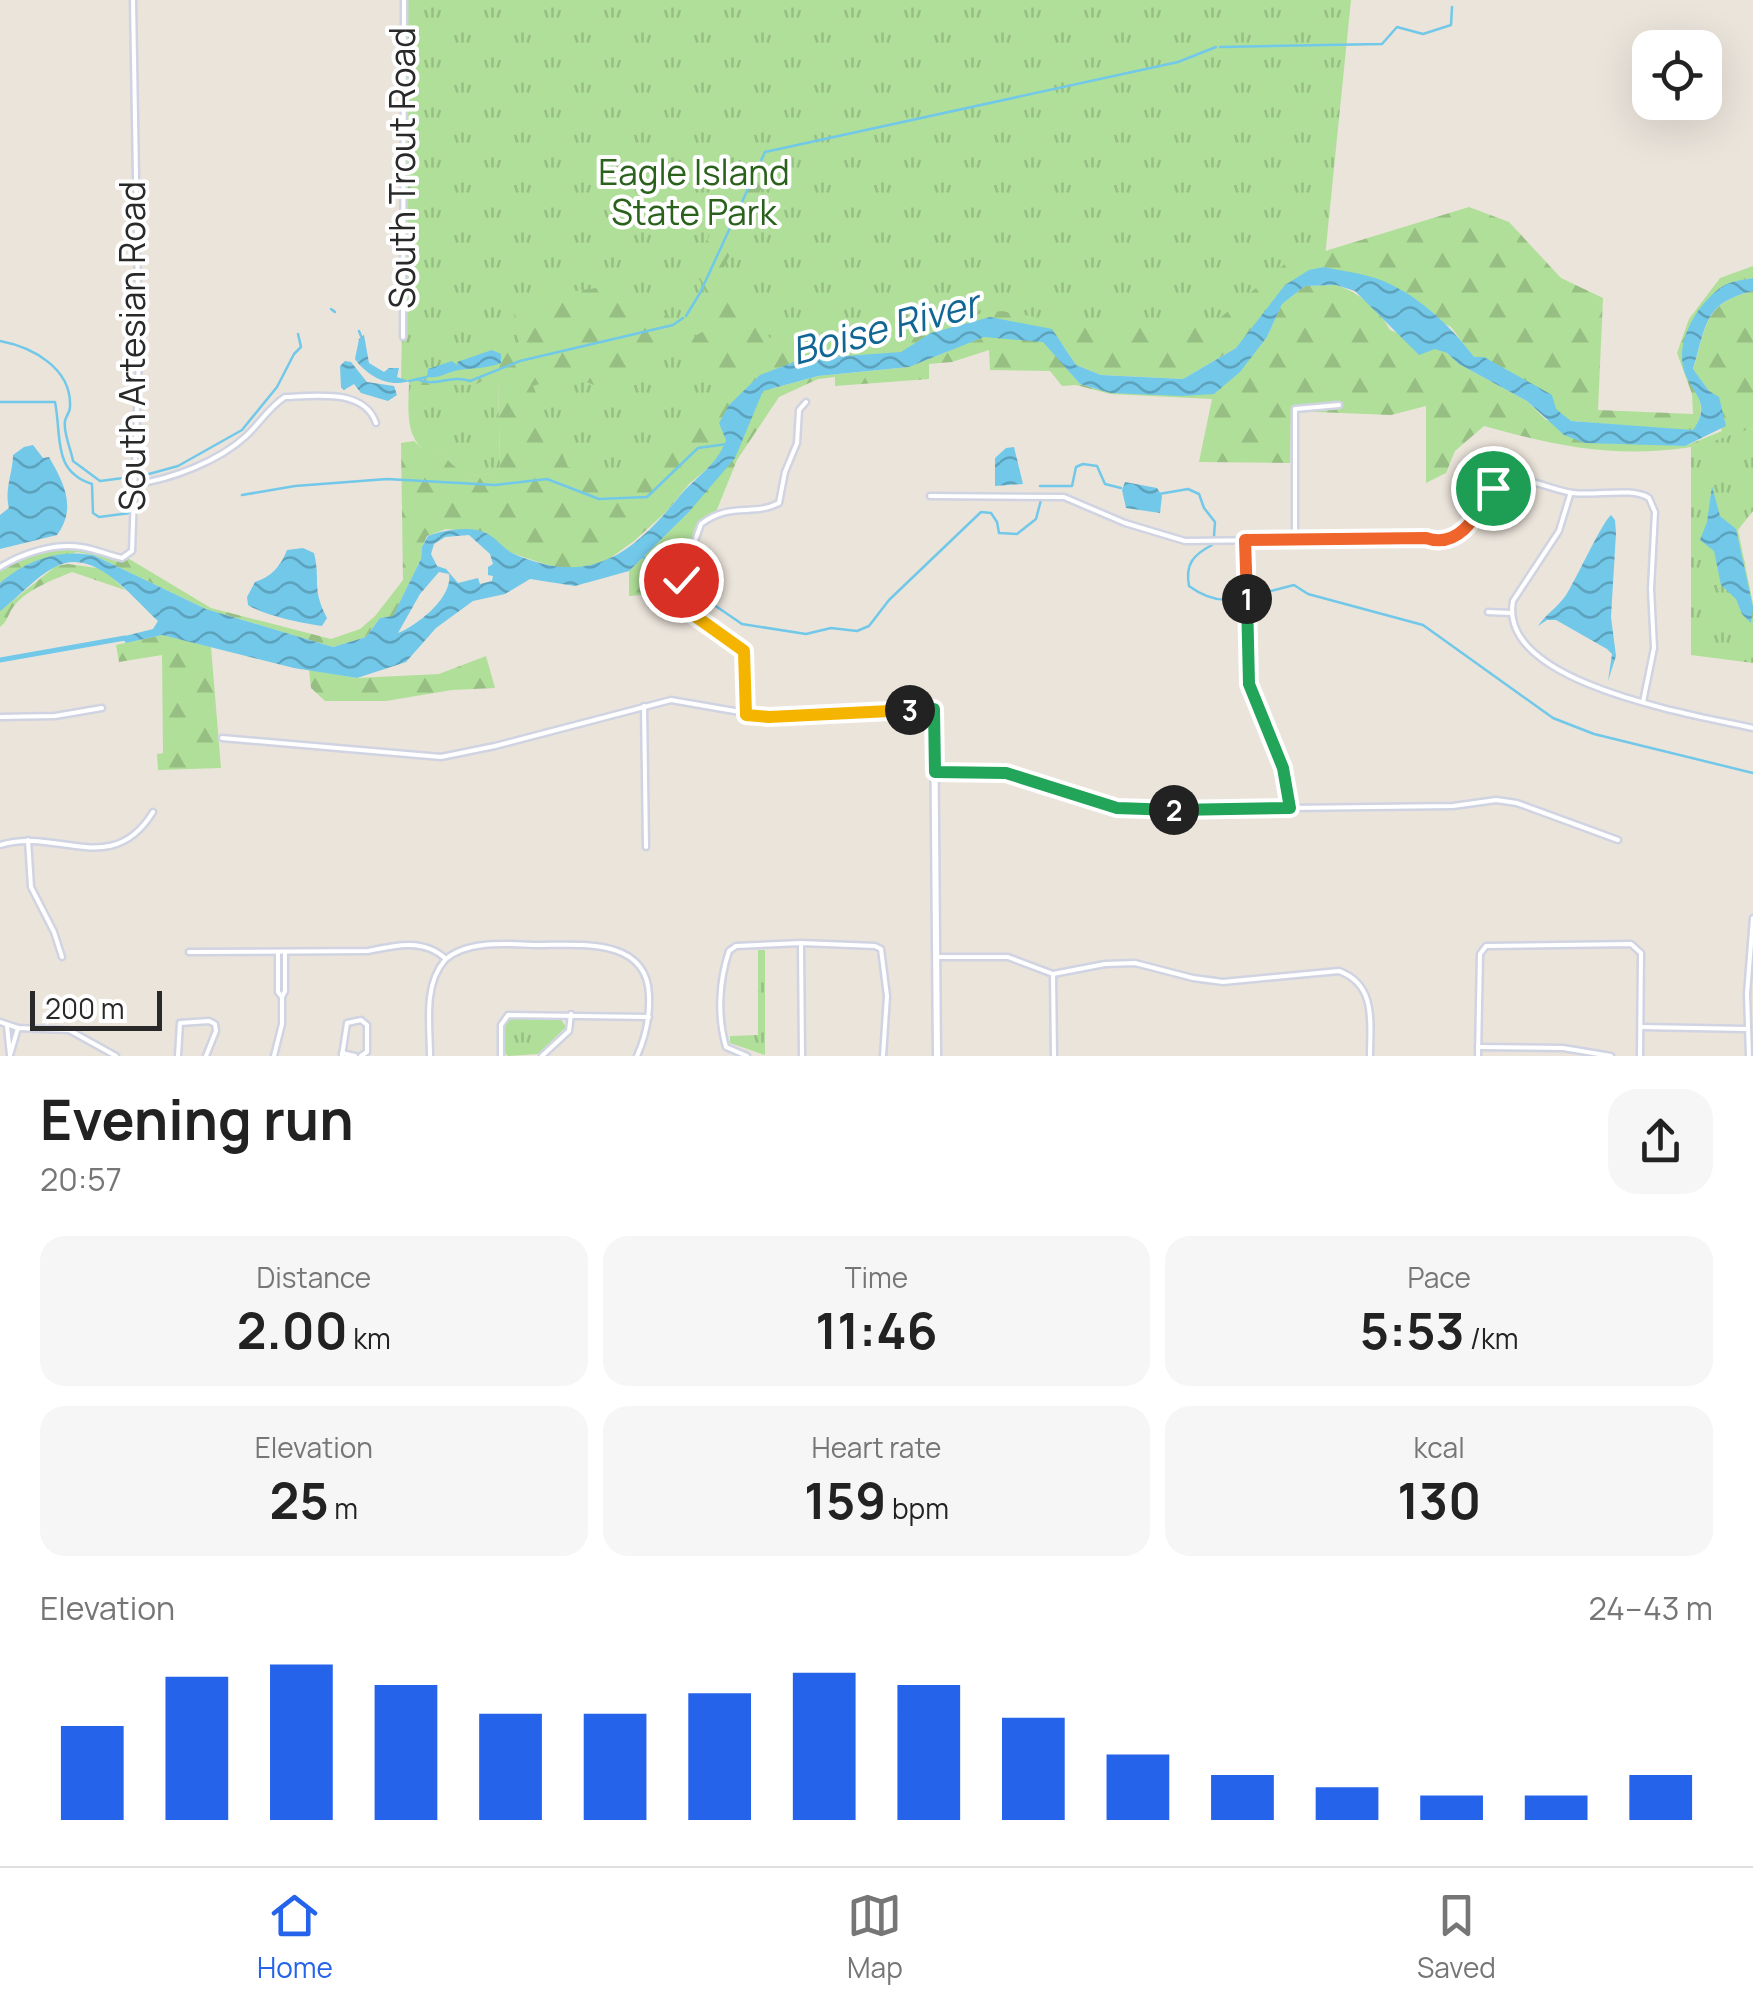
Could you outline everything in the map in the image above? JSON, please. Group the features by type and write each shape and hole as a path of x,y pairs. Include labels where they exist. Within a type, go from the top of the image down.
{"street":[{"name":"South Artesian Road","path":"0,566 23,555 75,546 116,557 130,555 133,546 139,356 133,0"},
{"name":"South Trout Road","path":"403,337 404,0"},
{"path":"135,484 163,478 219,454 242,440 285,396 348,398 368,407 376,423"},
{"path":"746,715 744,651 688,611 682,590 685,563 700,524 725,510 761,509 779,503 785,472 797,443 799,410 806,402"},
{"path":"1295,540 1295,409 1339,406"},
{"path":"930,496 1064,496 1125,523 1186,541 1426,538 1437,534 1446,537 1460,534 1471,525 1493,488 1504,480 1515,479 1571,493 1634,492 1650,498 1655,512 1651,589 1654,648 1643,702"},
{"path":"1571,493 1560,531 1518,591 1511,613 1518,636 1584,683 1643,702 1753,728"},
{"path":"1245,540 1249,684 1283,768 1290,808"},
{"path":"1488,612 1511,613"},
{"path":"222,738 441,757 670,700 769,717 934,709 937,1056"},
{"path":"644,706 646,847"},
{"path":"0,717 55,716 102,708"},
{"path":"935,772 1006,773 1124,810 1507,801 1618,840"},
{"path":"0,845 28,840 82,849 106,848 134,835 153,812"},
{"path":"28,840 31,887 62,957"},
{"path":"1748,1056 1753,918"},
{"path":"430,1056 432,980 446,959 471,946 527,944 606,947 636,961 647,977 649,1016 637,1056"},
{"path":"801,944 802,1056"},
{"path":"747,1056 726,1047 721,1019 722,983 731,948 801,944 875,946 881,950 888,996 883,1056"},
{"path":"1478,1056 1483,949 1508,944 1631,944 1641,953 1640,1056"},
{"path":"188,952 368,951 424,946 446,959"},
{"path":"274,1056 282,1024 282,997 278,992 281,952"},
{"path":"937,956 1008,957 1053,974 1120,963 1142,964 1214,982 1329,970 1353,978 1369,1001 1370,1056"},
{"path":"1053,974 1054,1056"},
{"path":"542,1056 569,1031 570,1014"},
{"path":"501,1056 504,1017 649,1016"},
{"path":"178,1056 180,1023 209,1020 216,1030 206,1056"},
{"path":"361,1020 367,1026 367,1052 358,1056 342,1054 346,1023 361,1020"},
{"path":"0,1022 18,1028 69,1030 98,1052 116,1056"},
{"path":"7,1026 10,1055"},
{"path":"1640,1027 1747,1029"},
{"path":"10,1055 18,1028"},
{"path":"1478,1048 1563,1048 1611,1056"}],"green space":[{"name":"Eagle Island State Park","path":"404,0 1351,0 1324,267 1250,333 801,359 602,564 498,380 500,468 480,475 464,473 436,448 422,448 412,434 409,381 401,380 407,77 407,71 403,71"},
{"path":"751,159 775,160 723,269 772,341 1002,311 1104,330 1220,318 1286,263 1469,207 1509,222 1561,278 1603,298 1598,410 1693,414 1692,394 1677,353 1689,319 1720,278 1753,266 1753,278 1726,284 1684,368 1701,406 1693,431 1571,421 1474,358 1451,327 1324,267 1264,310 1236,348 1183,379 1101,375 1076,365 1052,329 990,317 931,333 901,352 801,359 760,375 719,459 634,541 602,564 566,569 509,552 485,532 446,529 427,536 421,559 393,617 380,618 366,637 333,647 206,609 93,555 77,552 0,583 0,567 41,550 75,546 126,557 211,608 331,639 360,629 403,580 401,443 414,441 422,448 436,448 457,468 471,475 500,468 498,380 475,385 418,385 419,376 429,378 501,363 504,353 521,347 511,300 611,286 683,324 643,376 602,388 568,375 533,386 568,467 642,476 735,374 699,361 688,340 720,322 693,266"},
{"path":"1336,285 1368,302 1390,330 1447,353 1459,364 1527,401 1546,420 1650,444 1685,446 1722,431 1709,391 1693,370 1705,329 1725,302 1753,291 1753,428 1693,447 1632,451 1559,444 1484,426 1455,451 1446,473 1426,483 1426,406 1391,415 1291,411 1290,463 1199,462 1212,399 1110,394 1076,385 1062,386 1050,371 990,370 989,350 952,362 929,364 929,379 835,386 835,377 818,379 779,397 737,460 716,512 696,527 682,592 629,596 629,571 688,513 763,391 818,376 909,367 984,337 1043,341 1080,384 1110,393 1162,394 1240,371 1267,337 1282,304 1305,286"},
{"path":"1753,428 1753,511 1738,530 1753,604 1753,663 1691,655 1691,444"},
{"path":"56,566 104,569 125,590 72,572 26,595 0,627 0,611"},
{"path":"162,635 211,647 221,768 158,770 157,754 163,753 162,655 119,662 116,645"},
{"path":"486,656 495,688 452,690 386,701 325,701 311,688 309,670 357,678 439,674"},
{"path":"758,950 765,950 765,1055 730,1043 730,1036 758,1035"},
{"path":"560,1018 566,1027 538,1054 508,1056 504,1052 505,1021"}],"water":[{"path":"1324,267 1365,275 1406,293 1443,322 1474,357 1484,357 1552,395 1556,409 1571,421 1693,430 1701,404 1683,367 1687,332 1714,293 1730,283 1753,278 1753,291 1724,302 1710,318 1693,369 1709,391 1719,397 1726,426 1685,446 1585,443 1564,435 1527,401 1459,364 1447,353 1435,349 1419,355 1355,291 1336,285 1305,286 1282,304 1267,337 1240,372 1214,394 1110,393 1080,384 1043,342 984,337 909,367 818,376 763,391 735,458 688,513 629,571 575,586 530,579 505,594 473,601 436,628 406,662 357,678 294,668 162,635 126,643 121,637 153,629 158,621 112,577 84,563 55,567 0,611 0,583 10,575 44,558 93,555 206,609 333,647 366,637 380,618 393,616 428,536 458,529 481,531 512,553 563,567 585,566 624,550 660,519 717,457 726,440 719,423 729,405 760,375 802,359 901,352 931,333 990,317 1052,329 1076,365 1101,375 1183,379 1236,348 1285,285 1309,270","holes":["469,535 490,554 493,564 488,567 488,575 493,576 492,581 480,584 478,578 458,583 446,569 437,566 431,554 434,544 445,537","439,572 449,574 440,601 415,624 398,633 420,594"]},
{"path":"364,335 369,363 384,372 399,368 397,377 409,381 386,382 360,365 355,359 359,339"},
{"path":"492,350 501,354 501,363 427,377 428,369 452,361 457,365"},
{"path":"351,362 367,382 394,386 397,395 388,401 361,393 354,384 344,390 340,366"},
{"path":"33,445 43,458 49,457 59,476 67,505 63,525 57,535 0,549 0,515 9,508 13,455"},
{"path":"1014,447 1023,484 995,486 995,458 1006,448"},
{"path":"1125,482 1157,488 1162,496 1160,513 1126,508 1122,490"},
{"path":"1712,486 1720,516 1736,529 1753,607 1751,623 1736,599 1721,585 1714,551 1700,540"},
{"path":"1611,515 1616,533 1611,617 1616,656 1608,681 1612,654 1607,649 1556,620 1538,626 1566,595"},
{"path":"303,548 314,553 318,591 327,618 322,626 273,616 248,605 247,597 255,582 275,570 287,550"}],"waterway":[{"path":"1220,47 1382,44 1397,27 1423,34 1451,25 1452,7"},
{"path":"686,316 765,152 1178,62 1216,47"},
{"path":"331,309 335,312"},
{"path":"417,379 470,381 520,361 673,325 683,318"},
{"path":"359,331 361,336"},
{"path":"138,477 178,466 242,430 277,387 301,347 298,334"},
{"path":"0,341 37,354 64,381 70,407 65,431 73,461 100,481 131,477"},
{"path":"409,381 427,377"},
{"path":"0,402 55,402 61,451 70,471 92,484 93,513 99,517 130,513"},
{"path":"242,495 295,486 387,479 495,485 547,479 599,499 647,497 698,448 727,444"},
{"path":"1040,486 1072,486 1076,467 1083,464 1097,466 1105,484 1121,488"},
{"path":"1159,494 1188,489 1199,494 1215,522 1214,536"},
{"path":"640,555 665,571 670,563 678,562 694,568 691,585 742,624 806,634 831,628 857,631 869,626 889,600 981,512 991,513 999,533 1017,534 1036,519 1041,500"},
{"path":"1212,545 1192,561 1189,586 1212,598 1238,598"},
{"path":"1252,596 1294,585 1308,594 1423,625 1553,718 1594,734 1753,773"},
{"path":"0,660 125,638"}],"route":[{"path":"681,580 688,611 744,651 746,715 934,709 935,772 1006,773 1124,810 1290,808 1283,768 1249,684 1245,540 1452,537 1471,525 1493,488"}],"water label":[{"name":"Boise River","path":"885,328"}]}
